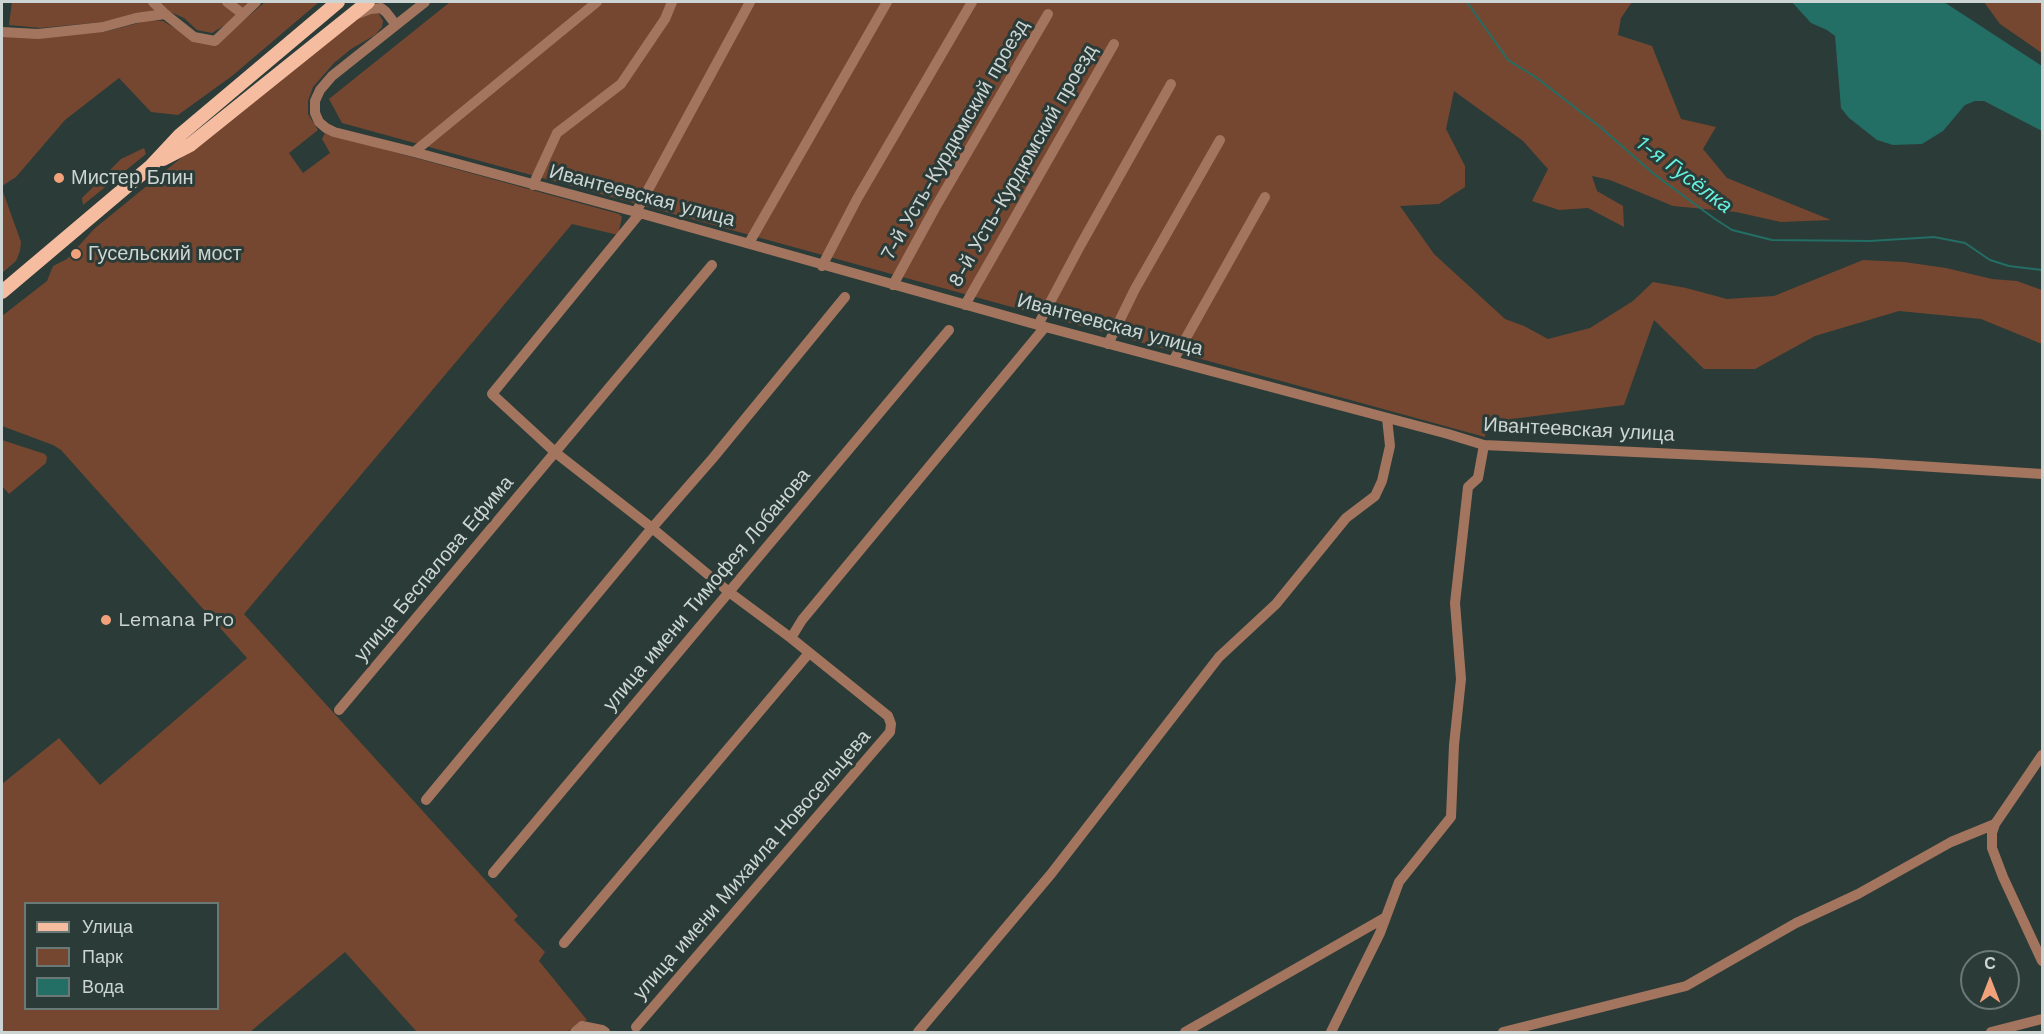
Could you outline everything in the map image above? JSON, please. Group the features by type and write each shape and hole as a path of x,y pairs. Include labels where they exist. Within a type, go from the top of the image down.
{"main road":[{"path":"151,166 190,145 368,2"},
{"path":"2,291 151,166 180,135 332,4"}],"street":[{"path":"153,2 194,37 214,41 256,2"},
{"path":"227,2 243,14"},
{"path":"351,15 386,7 396,25 425,2"},
{"path":"414,152 597,2"},
{"path":"533,185 557,133 621,84 665,19 672,2"},
{"path":"564,944 809,653 556,453 492,394 638,212 750,2"},
{"path":"749,243 887,2"},
{"path":"822,266 857,199 972,2"},
{"path":"2,32 38,34 103,27 136,18 165,14"},
{"name":"7-й Усть-Курдюмский проезд","path":"893,285 1048,14"},
{"name":"Ивантеевская улица","path":"396,25 332,76 320,90 315,101 315,113 319,122 334,132 638,212 822,266 1250,380 1484,446 1872,463 2043,474"},
{"name":"8-й Усть-Курдюмский проезд","path":"965,305 1114,44"},
{"path":"791,638 802,620 1041,326 1080,246 1136,150 1171,84"},
{"path":"1108,344 1135,289 1220,140"},
{"path":"1173,361 1265,197"},
{"name":"улица Беспалова Ефима","path":"339,710 712,265"},
{"path":"426,800 845,297"},
{"name":"улица имени Тимофея Лобанова","path":"494,873 949,330"},
{"path":"918,1032 1051,874 1219,657 1276,604 1346,518 1375,496 1382,481 1390,446 1387,418"},
{"path":"1331,1032 1386,917 1399,882 1451,817 1454,745 1461,679 1455,603 1468,487 1478,478 1484,446"},
{"name":"улица имени Михаила Новосельцева","path":"636,1027 890,732 891,724 888,716 809,653"},
{"path":"2043,755 1995,824 1992,833 1992,848 2003,877 2043,961"},
{"path":"1503,1032 1686,986 1797,923 1858,894 1951,842 1995,824"},
{"path":"1185,1032 1386,917"},
{"path":"1991,1032 2043,1019"},
{"path":"575,1032 582,1026 605,1032"}],"green space":[{"path":"12,2 148,2 154,10 151,13 103,22 40,28 9,25"},
{"path":"158,2 250,2 230,22 212,33 197,30 184,18 168,11"},
{"path":"265,2 319,2 232,76 178,115 151,112 119,78 65,120 16,177 2,186 2,35 104,32 150,20 163,21 194,40 216,44"},
{"path":"450,2 1632,2 1621,18 1618,35 1652,46 1681,119 1716,127 1703,149 1727,178 1831,220 1781,222 1736,212 1673,206 1610,180 1592,176 1597,191 1623,206 1624,227 1588,208 1559,210 1532,201 1548,169 1523,141 1454,91 1446,129 1465,166 1465,187 1439,204 1400,206 1434,254 1505,319 1548,339 1590,328 1633,301 1653,282 1727,299 1774,296 1863,260 1904,262 1946,268 1992,279 2017,281 2042,290 2042,344 1981,319 1899,311 1815,336 1755,369 1704,369 1654,320 1624,405 1487,422 1485,437 342,123 329,99"},
{"path":"1984,2 2042,2 2042,53 2000,24"},
{"path":"378,12 383,21 382,27 375,35 351,49 334,63 313,87 308,101 308,114 318,130 289,153 303,173 330,153 322,139 325,133 619,214 622,217 618,235 572,224 244,614 518,916 514,920 545,952 539,961 587,1020 567,1032 417,1032 345,952 250,1032 2,1032 2,784 59,738 100,785 247,658 61,450 2,426 2,316 47,281 53,266 67,259 94,229 360,16"},
{"path":"144,148 146,154 83,205 82,198 121,159"},
{"path":"2,189 21,242 16,261 2,273"},
{"path":"2,440 45,454 47,457 46,463 9,494 2,486"}],"water":[{"path":"1792,2 1944,2 2042,66 2042,131 1984,101 1975,101 1965,105 1943,131 1922,144 1893,145 1877,140 1849,118 1841,108 1835,36 1811,23"}],"waterway":[{"name":"1-я Гусёлка","path":"1467,2 1508,60 1537,78 1599,126 1654,174 1732,230 1772,240 1870,241 1934,237 1965,243 1990,260 2009,266 2042,270"}],"place":[{"name":"Мистер Блин","path":"59,178"},
{"name":"Гусельский мост","path":"76,254"},
{"name":"Lemana Pro","path":"106,620"}]}
